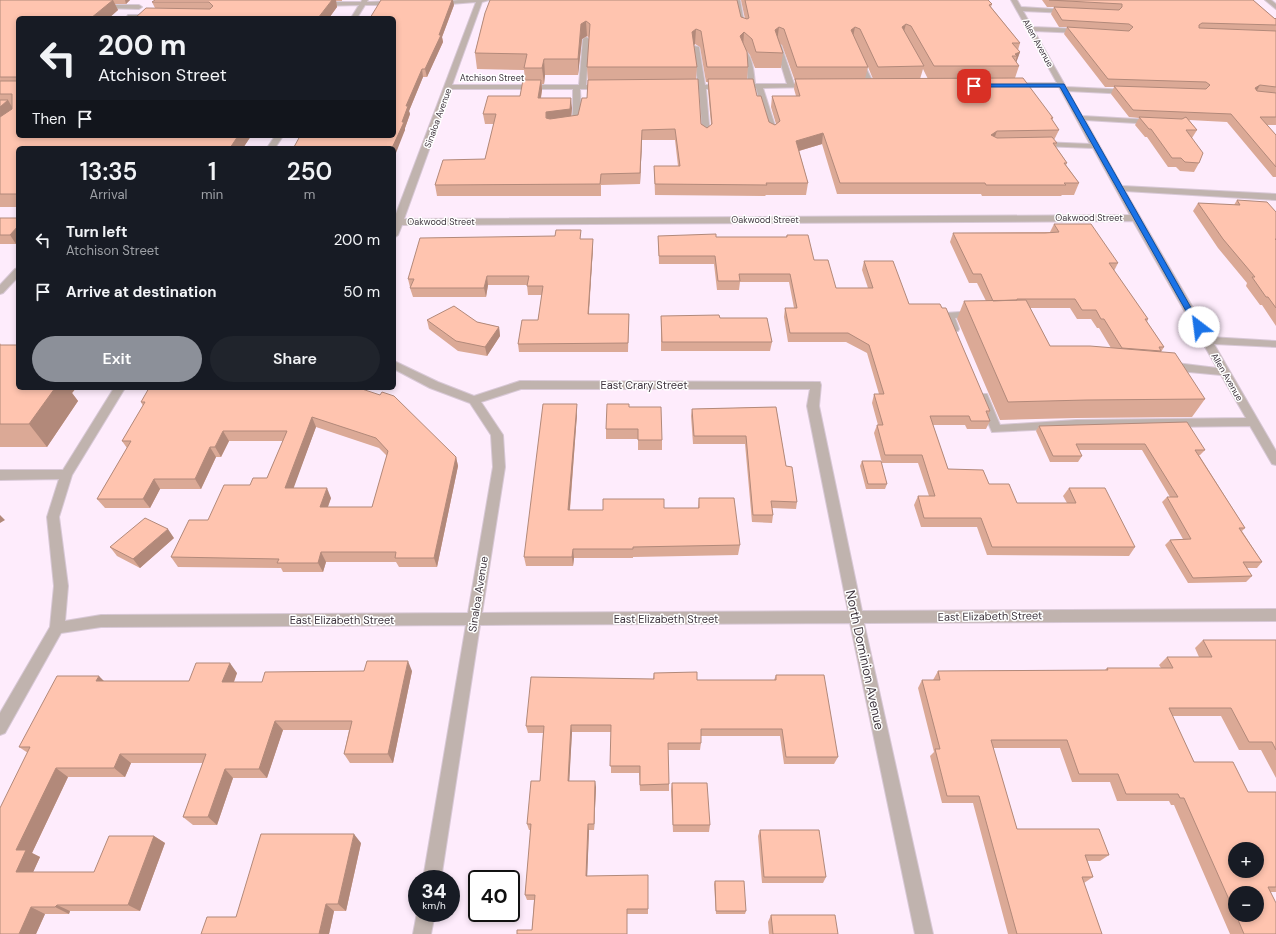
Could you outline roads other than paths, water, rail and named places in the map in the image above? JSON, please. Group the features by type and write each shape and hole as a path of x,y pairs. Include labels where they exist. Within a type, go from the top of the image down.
{"street":[{"name":"Sinaloa Avenue","path":"396,222 449,87 479,0"},
{"path":"428,3 488,0"},
{"path":"737,0 744,32"},
{"name":"Allen Avenue","path":"1014,0 1095,146 1276,461"},
{"path":"1268,0 1276,7"},
{"path":"355,16 364,2"},
{"path":"316,4 364,2 405,3"},
{"path":"93,7 141,5 129,16"},
{"path":"1019,9 1072,11"},
{"path":"1031,29 1086,32"},
{"path":"557,125 575,123 586,40"},
{"path":"777,69 774,45 791,86"},
{"path":"696,47 702,87 706,135"},
{"path":"743,51 773,132"},
{"path":"856,52 868,86 880,86"},
{"path":"779,77 782,86"},
{"path":"672,87 820,86"},
{"path":"1005,86 1063,87 1139,92"},
{"name":"Atchison Street","path":"449,87 612,87"},
{"path":"1080,118 1163,123"},
{"path":"1030,144 1095,146"},
{"path":"1119,188 1276,197"},
{"name":"Oakwood Street","path":"396,222 1137,218"},
{"path":"0,291 16,273"},
{"path":"958,336 949,315 986,314"},
{"path":"1206,340 1276,344"},
{"path":"1154,365 1225,372"},
{"path":"396,366 434,385 474,400"},
{"name":"East Crary Street","path":"474,400 520,386 816,385"},
{"name":"North Dominion Avenue","path":"816,385 813,406 856,618 924,934"},
{"path":"978,386 996,429 1076,424 1253,422"},
{"path":"0,728 57,628 60,586 53,518 66,474 119,390"},
{"name":"Sinaloa Avenue","path":"433,870 475,619 498,467 497,436 474,400"},
{"path":"0,475 66,474"},
{"name":"East Elizabeth Street","path":"57,628 101,621 1276,615"},
{"path":"422,934 424,922"}]}
